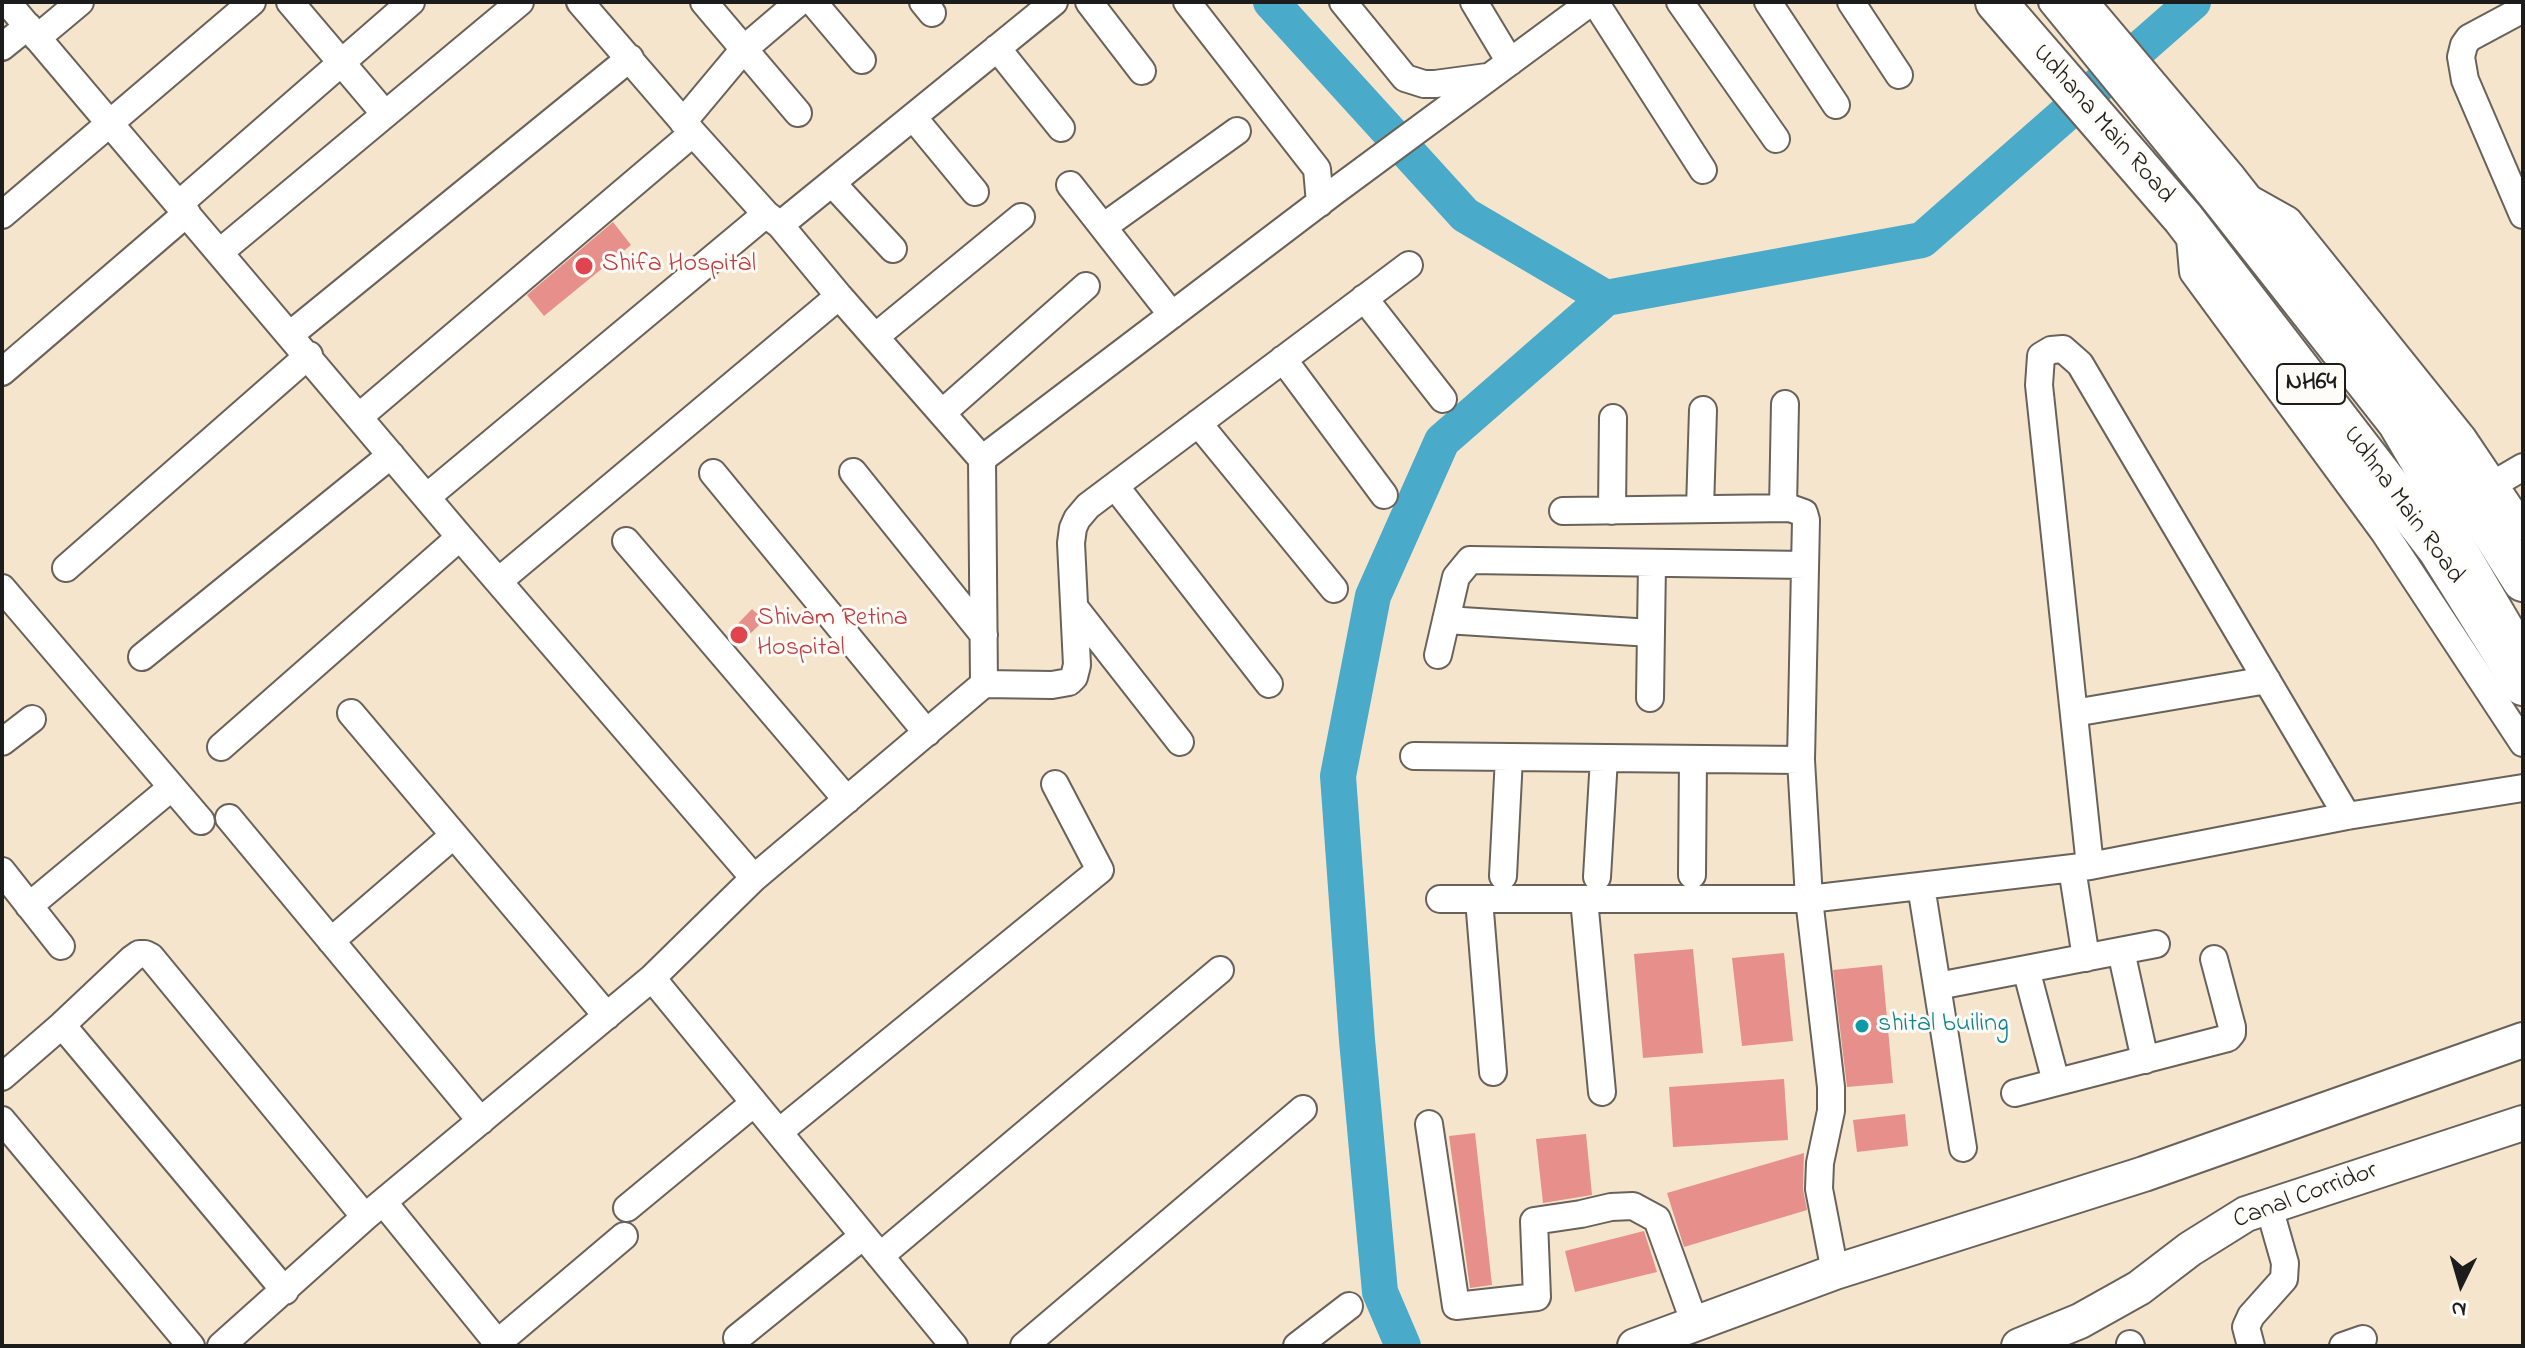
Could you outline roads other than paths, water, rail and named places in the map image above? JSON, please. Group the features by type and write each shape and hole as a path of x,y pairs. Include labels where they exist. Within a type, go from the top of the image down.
{"highway":[{"name":"Udhana Main Road","path":"2038,12 2207,204"},
{"name":"NH64","path":"2038,12 2207,204 2450,465 2486,495 2523,581"},
{"name":"Udhna Main Road","path":"2207,204 2438,549 2523,685"}],"main road":[{"path":"1635,1346 1701,1328 1835,1272 2144,1174 2523,1040"},
{"name":"Canal Corridor","path":"2019,1346 2080,1321 2139,1288 2190,1249 2246,1214 2523,1123"}],"street":[{"path":"7,2 460,537 754,878"},
{"path":"2,47 80,2"},
{"path":"2,215 252,2"},
{"path":"290,2 385,114"},
{"path":"2,372 341,62 411,2"},
{"path":"220,252 520,2"},
{"path":"580,2 982,459 984,684"},
{"path":"704,2 798,113"},
{"path":"360,416 688,128 744,49 799,2"},
{"path":"813,2 862,60"},
{"path":"428,496 773,219 832,183 1054,2"},
{"path":"1089,2 1142,71"},
{"path":"1187,2 1317,169 1327,197"},
{"path":"1343,2 1405,78 1435,84 1500,69"},
{"path":"1474,2 1500,69"},
{"path":"1680,2 1776,139"},
{"path":"1768,2 1836,105"},
{"path":"1851,2 1899,75"},
{"path":"982,459 1584,4 1703,170"},
{"path":"2523,9 2469,38 2461,57 2465,80 2523,215"},
{"path":"997,48 1061,128"},
{"path":"291,334 630,58"},
{"path":"913,117 975,192"},
{"path":"1103,227 1237,131"},
{"path":"832,183 893,249"},
{"path":"1070,185 1172,315"},
{"path":"2207,204 2392,426 2523,649"},
{"path":"2207,204 2193,272 2384,532 2523,743"},
{"path":"875,337 1021,217"},
{"path":"221,1346 375,1210 652,978 754,878 984,684 1052,685 1069,682 1077,665 1073,528 1088,506 1409,265"},
{"path":"942,413 1086,286"},
{"path":"500,580 839,296"},
{"path":"1364,298 1443,399"},
{"path":"2086,958 2074,713 2039,385 2041,356 2051,350 2063,349 2080,364 2347,816"},
{"path":"66,568 309,355"},
{"path":"1283,359 1384,495"},
{"path":"1783,508 1785,404"},
{"path":"1700,509 1703,410"},
{"path":"1612,511 1613,418"},
{"path":"1198,423 1334,589"},
{"path":"142,657 391,455"},
{"path":"2523,467 2486,495 2523,527"},
{"path":"853,472 984,635"},
{"path":"713,473 927,733"},
{"path":"1115,486 1269,684"},
{"path":"1563,511 1783,508 1804,513 1807,530 1801,760 1809,899 1832,1100 1820,1163 1819,1189 1835,1272"},
{"path":"221,747 460,537"},
{"path":"626,541 847,800"},
{"path":"1438,655 1456,577 1470,560 1805,565"},
{"path":"1650,698 1652,563"},
{"path":"2,588 201,821"},
{"path":"1075,608 1180,742"},
{"path":"1446,620 1651,633"},
{"path":"2074,713 2267,680"},
{"path":"351,713 607,1016"},
{"path":"2,742 32,719"},
{"path":"1414,756 1801,760"},
{"path":"1503,876 1509,757"},
{"path":"1602,1092 1591,888 1604,758"},
{"path":"1692,875 1693,759"},
{"path":"779,1132 1100,870 1055,784"},
{"path":"29,906 172,787"},
{"path":"1440,899 1479,899 1591,888 1809,899 2081,867 2347,816 2523,788"},
{"path":"229,818 481,1121"},
{"path":"331,941 454,835"},
{"path":"2,871 61,946"},
{"path":"1921,886 1963,1148"},
{"path":"1479,899 1493,1072"},
{"path":"1938,986 2156,944"},
{"path":"2121,951 2145,1060"},
{"path":"2,1077 132,959 139,954 151,957 497,1345 624,1236"},
{"path":"2015,1093 2220,1041 2232,1033 2214,959"},
{"path":"2026,969 2056,1082"},
{"path":"880,1256 1220,970"},
{"path":"652,978 954,1346"},
{"path":"62,1025 285,1291"},
{"path":"627,1208 754,1103"},
{"path":"1024,1346 1303,1109"},
{"path":"2,1120 191,1346"},
{"path":"1429,1124 1456,1306 1537,1297 1534,1221 1633,1206 1657,1219 1701,1328"},
{"path":"2251,1346 2246,1327 2251,1316 2284,1279 2285,1263 2269,1207"},
{"path":"737,1338 863,1236"},
{"path":"1297,1346 1349,1306"}],"waterway":[{"path":"1271,2 1465,215 1606,298 1922,240 2193,2"},
{"path":"1403,1346 1380,1292 1357,1040 1338,776 1373,596 1442,441 1606,298"}],"place":[{"name":"Shifa Hospital","path":"584,266"},
{"name":"Shivam Retina Hospital","path":"739,635"},
{"name":"shital builing","path":"1862,1026"}]}
